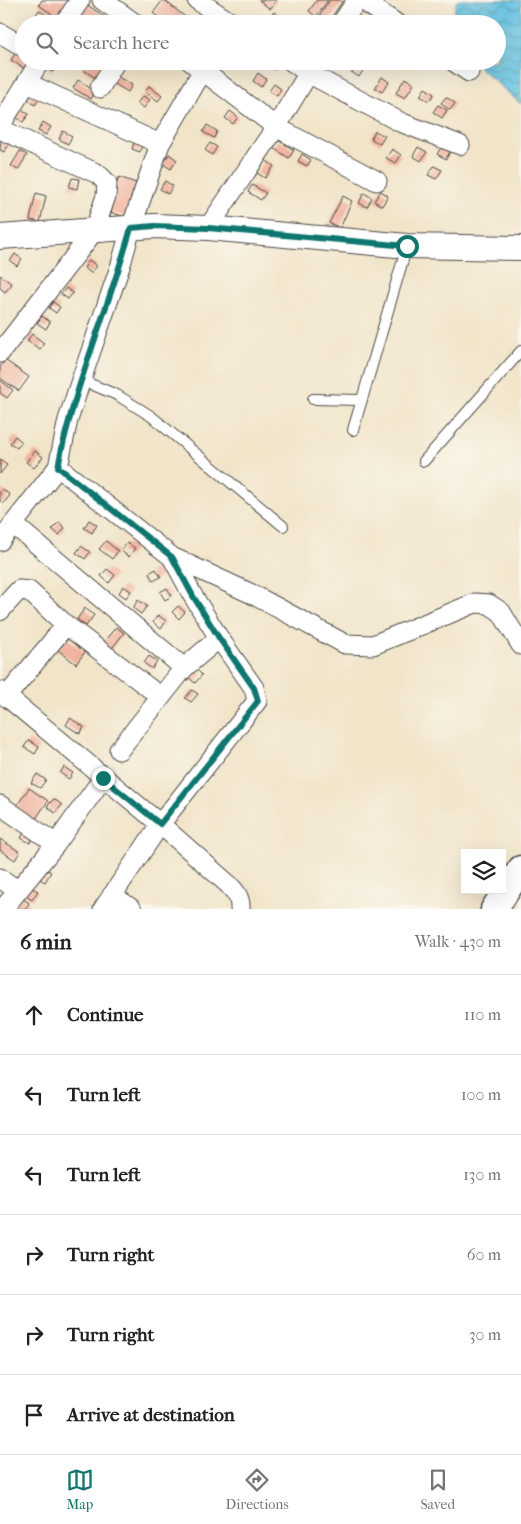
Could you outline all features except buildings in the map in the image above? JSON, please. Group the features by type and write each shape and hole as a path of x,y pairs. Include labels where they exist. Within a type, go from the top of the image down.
{"main road":[{"path":"494,909 521,869"}],"street":[{"path":"70,15 80,0"},
{"path":"102,0 123,15"},
{"path":"197,0 220,15"},
{"path":"347,15 357,0"},
{"path":"362,0 384,15"},
{"path":"0,33 15,42"},
{"path":"0,353 94,231 106,196 107,183 98,174 0,127 35,70"},
{"path":"100,88 111,70"},
{"path":"0,541 58,467 66,428 121,264 131,228 160,144 194,70"},
{"path":"201,70 276,127 376,180"},
{"path":"208,228 276,127 310,70"},
{"path":"317,70 400,122 460,145"},
{"path":"27,83 160,144"},
{"path":"2,240 154,226 208,228 407,246 521,248"},
{"path":"58,467 172,557 252,594 345,644 373,645 475,603 489,604 502,612 521,645"},
{"path":"13,524 184,668"},
{"path":"132,909 108,902 160,824 258,701 254,688 219,638 172,557"},
{"path":"0,611 19,590 29,592 66,625 162,697"},
{"path":"66,625 3,694 160,824 228,884 237,893 240,909"},
{"path":"119,750 184,668 219,638"},
{"path":"3,909 56,844 103,778"},
{"path":"0,805 56,844"},
{"path":"0,878 17,890"}],"lane":[{"path":"353,430 407,246"},
{"path":"424,461 521,351"},
{"path":"81,380 117,395 151,416 284,526"},
{"path":"313,399 362,400"}],"water":[{"path":"457,0 521,0 521,104 482,70 506,70 506,15 453,15"}],"route":[{"path":"103,778 160,824 258,701 254,688 219,638 172,557 58,467 68,420 121,264 131,228 154,226 208,228 407,246"}]}
